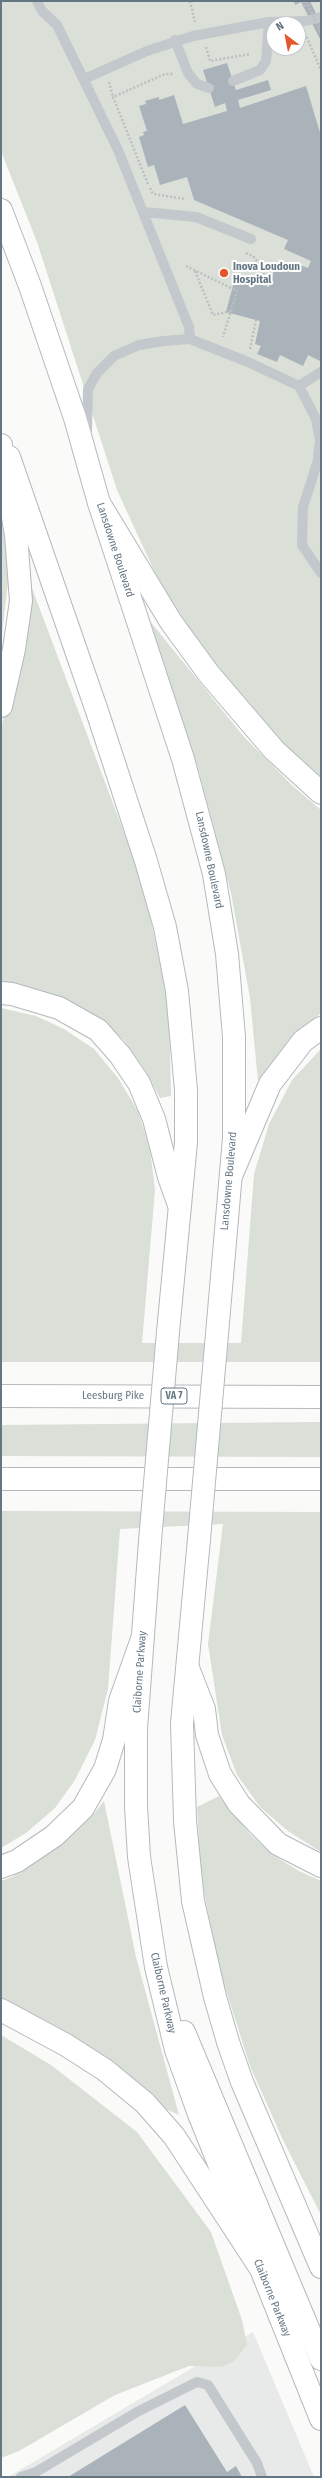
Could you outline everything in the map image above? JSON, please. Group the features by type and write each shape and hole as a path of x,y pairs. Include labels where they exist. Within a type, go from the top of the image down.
{"main road":[{"name":"Lansdowne Boulevard","path":"1,210 30,286 185,766 214,874 227,954 234,1037 234,1138 188,1668"},
{"path":"1,435 97,711 165,927 177,991 186,1090 186,1142 179,1205"},
{"path":"1,445 16,535 21,601 14,649 1,706"},
{"path":"99,503 171,622 210,674 274,750 321,793"},
{"path":"1,993 12,994 59,1008 98,1030 120,1055 139,1083 154,1119 169,1177 179,1205"},
{"path":"231,1176 270,1084 303,1041 321,1028"},
{"name":"Claiborne Parkway","path":"179,1205 142,1639 136,1729 136,1806 139,1858 156,1967 176,2050 199,2114 321,2419"},
{"path":"1,1390 28,1396"},
{"name":"Leesburg Pike","path":"1,1396 321,1397"},
{"path":"1,1479 321,1479"},
{"path":"1,1485 39,1479"},
{"path":"1,1867 17,1861 54,1836 83,1808 105,1769 114,1740 120,1701 142,1639"},
{"path":"188,1668 204,1708 207,1736 220,1774 239,1804 278,1844 321,1866"},
{"path":"188,1668 182,1723 185,1821 193,1901 204,1953 224,2027 242,2082 321,2267"},
{"path":"156,1967 230,2138 321,2359"},
{"path":"1,2010 66,2045 99,2065 145,2103 174,2136 259,2266"}],"lane":[{"path":"37,1 42,11 57,25 118,150 189,327 190,340"},
{"path":"306,21 321,17"},
{"path":"84,80 140,54 175,40 266,22"},
{"path":"175,40 188,73 197,84 208,88"},
{"path":"233,81 260,70 266,61 266,56"},
{"path":"144,212 196,217 251,239"},
{"path":"86,458 88,389 97,373 114,356 139,345 164,340 190,340 248,362 299,386 316,419 320,441 320,454 302,507 302,545 321,573"},
{"path":"299,386 321,372"},
{"path":"21,2477 36,2472 137,2412 197,2382 208,2386 256,2463 262,2477"}],"path":[{"path":"306,1 321,32"},
{"path":"306,38 321,70"},
{"path":"177,78 174,74 165,74 113,97 153,194 185,199"},
{"path":"186,266 237,291 223,338 217,335"},
{"path":"195,271 213,315 231,311"},
{"path":"252,353 249,348 256,320"}],"shaded area":[{"name":"Inova Loudoun Hospital","path":"1,1 321,1 321,777 283,743 201,647 157,577 117,490 37,242 1,151"},
{"path":"1,503 9,573 1,643"},
{"path":"30,583 134,859 152,925 169,1007 171,1096 160,1098 145,1070 124,1040 93,1014 57,996 1,981 1,727 20,665"},
{"path":"149,620 244,737 294,787 321,810 321,1013 288,1041 258,1081 250,998 231,893 198,768"},
{"path":"1,1008 36,1016 64,1029 94,1049 118,1078 138,1111 150,1149 155,1190 142,1343 241,1343 254,1174 269,1124 292,1080 321,1049 321,1362 1,1362"},
{"path":"321,1422 321,1457 1,1456 1,1425"},
{"path":"1,1511 321,1512 321,1852 288,1831 260,1807 237,1775 222,1735 208,1644 223,1524 120,1529 108,1689 95,1740 75,1780 55,1808 26,1833 1,1848"},
{"path":"219,1796 251,1835 273,1855 299,1871 321,1881 321,2215 283,2140 250,2066 218,1965 201,1875 197,1807"},
{"path":"104,1801 136,1957 179,2115 159,2106 107,2059 54,2025 1,1999 1,1881 12,1877 56,1849 93,1815"},
{"path":"1,2035 51,2065 137,2132 211,2232 242,2320 247,2345 234,2361 221,2367 189,2366 115,2395 19,2451 1,2458"},
{"path":"253,2332 314,2477 8,2477"}],"building":[{"path":"294,1 310,1 321,24 321,41 301,2 295,5"},
{"path":"227,63 236,90 268,80 271,90 238,100 240,108 306,86 321,136 321,359 320,361 308,355 303,366 280,355 277,362 257,354 261,346 255,344 260,321 226,312 235,278 269,287 276,264 295,270 297,264 308,268 311,261 284,249 288,240 194,200 187,177 160,185 154,165 148,167 139,137 144,135 143,132 147,131 139,106 146,104 145,101 159,97 159,100 174,95 183,124 227,111 225,103 215,107 203,70"},
{"path":"185,2405 227,2472 236,2466 242,2477 68,2477"}],"place":[{"name":"Inova Loudoun Hospital","path":"224,273"}]}
